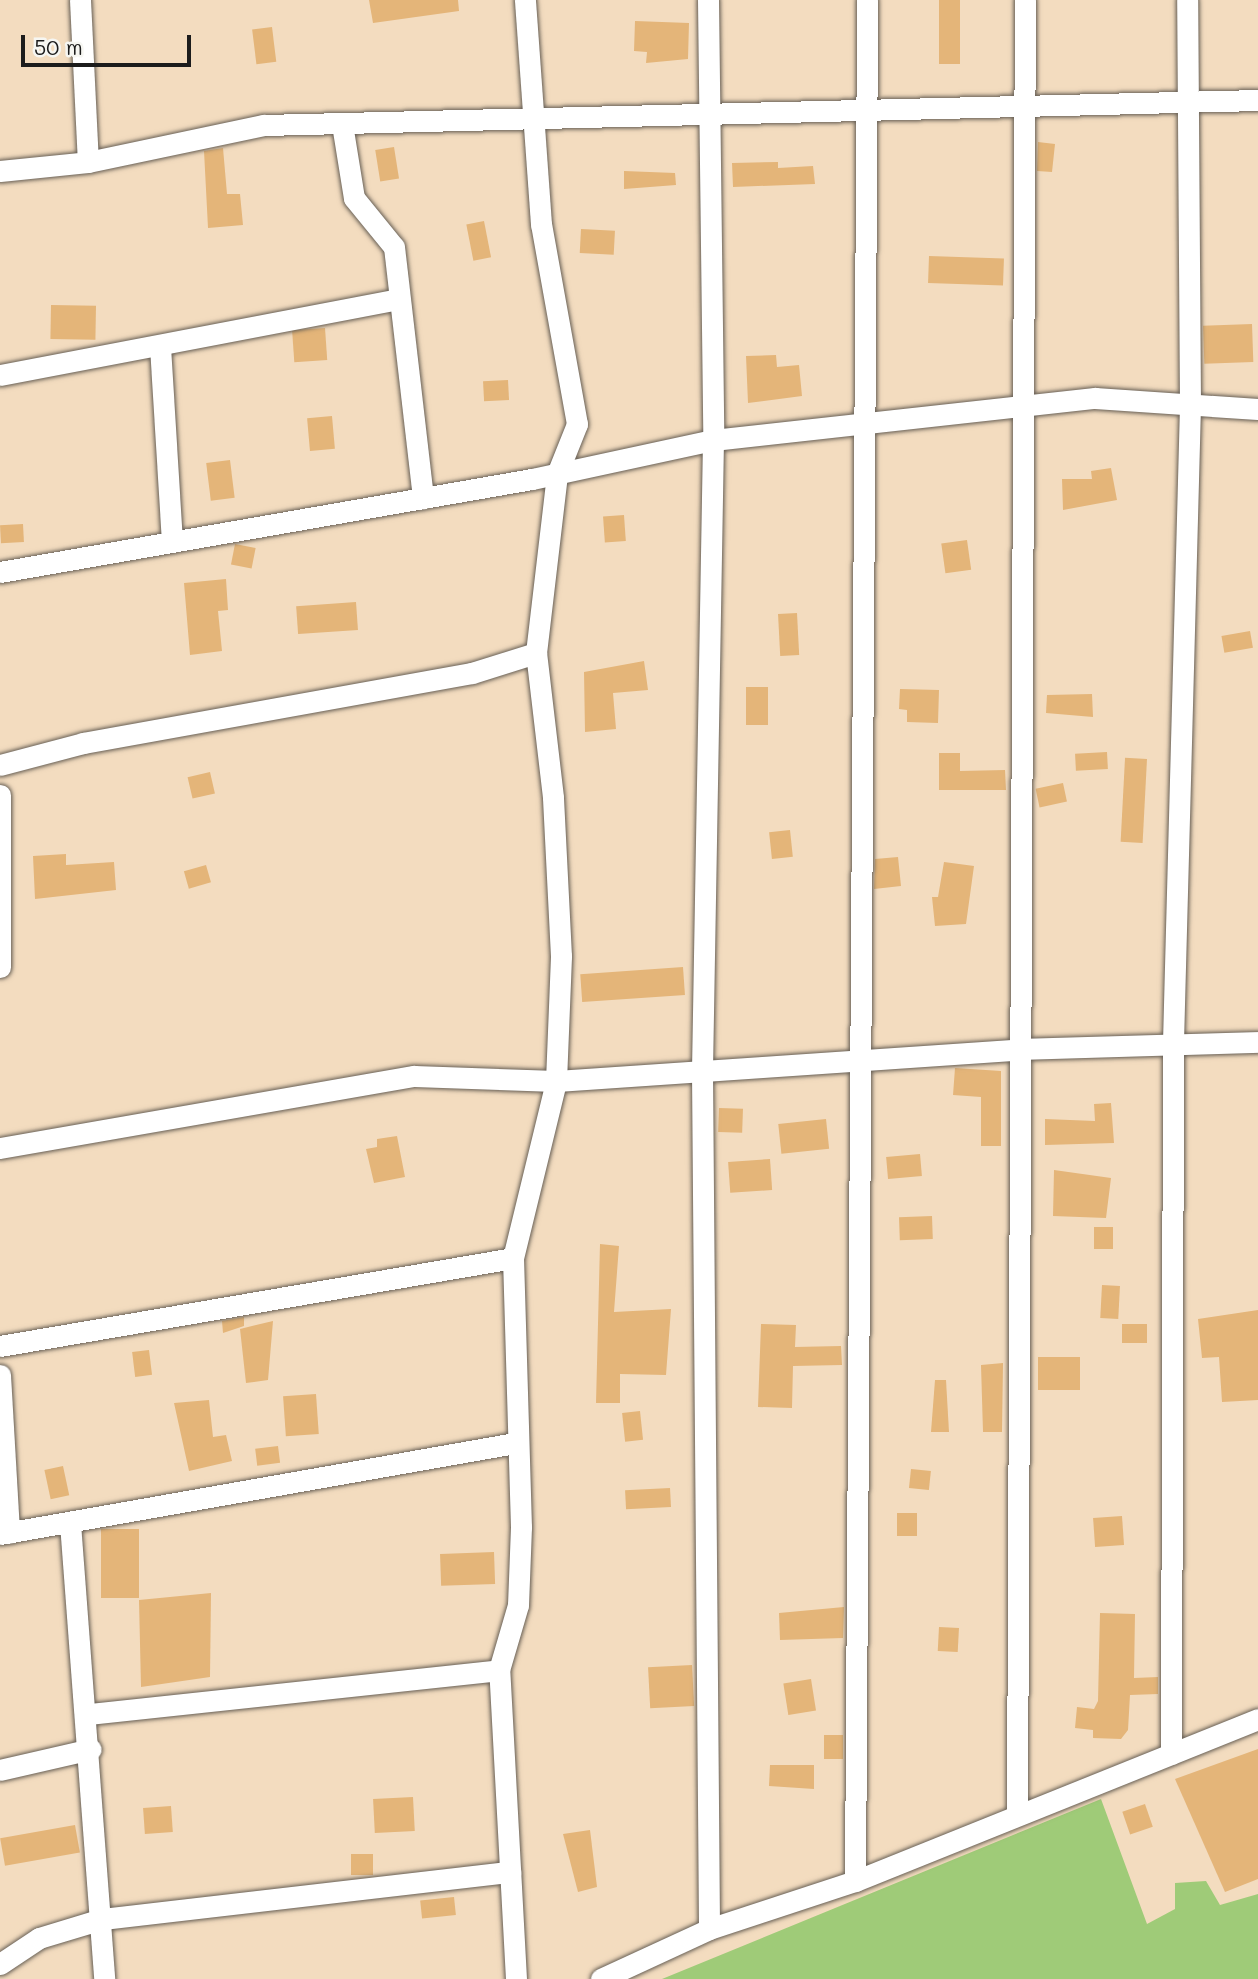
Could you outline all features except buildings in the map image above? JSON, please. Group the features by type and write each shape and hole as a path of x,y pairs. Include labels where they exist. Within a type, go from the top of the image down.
{"street":[{"path":"80,0 88,162"},
{"path":"516,1979 499,1670 518,1605 513,1258 556,1081 560,942 553,797 536,653 557,474 578,424 541,224 537,117 525,0"},
{"path":"708,0 714,113 713,440 702,1072 709,1929"},
{"path":"855,1881 869,422 867,0"},
{"path":"1017,1813 1020,404 1027,110 1025,0"},
{"path":"1171,1754 1172,1042 1190,404 1188,0"},
{"path":"0,171 88,162 264,125 714,113 868,115 1188,106 1258,100"},
{"path":"342,124 346,178 354,198 394,247 424,498"},
{"path":"0,375 399,299"},
{"path":"160,346 172,542"},
{"path":"0,572 557,474 713,440 1095,397 1258,409"},
{"path":"0,765 82,743 472,673 536,653"},
{"path":"0,795 0,967"},
{"path":"0,1148 414,1076 556,1081 702,1072 864,1057 1172,1042 1258,1042"},
{"path":"0,1346 513,1258"},
{"path":"0,1375 5,1533 515,1443"},
{"path":"70,1523 89,1714 104,1979"},
{"path":"89,1714 499,1670"},
{"path":"601,1979 709,1929 855,1881 1017,1813 1258,1719"},
{"path":"0,1770 91,1749"},
{"path":"0,1964 39,1938 102,1919 510,1872"}],"green space":[{"path":"1101,1799 1147,1924 1175,1909 1175,1883 1206,1881 1220,1905 1258,1894 1258,1979 662,1979"}]}
